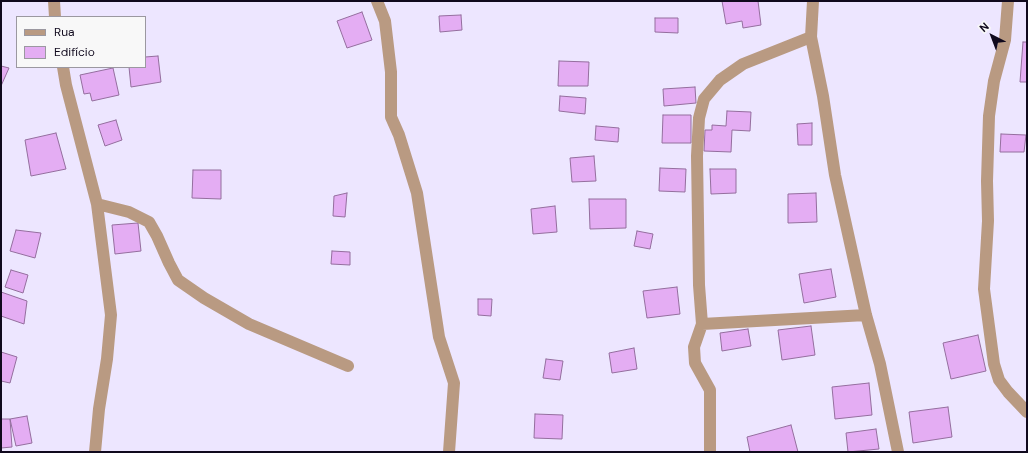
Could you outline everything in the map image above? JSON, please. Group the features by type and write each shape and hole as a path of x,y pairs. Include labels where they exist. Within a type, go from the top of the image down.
{"street":[{"path":"54,1 56,16"},
{"path":"377,1 385,21 391,72 391,117 399,135 418,193 439,337 454,382 449,452"},
{"path":"814,1 811,37 823,96 835,175 866,315 880,364 898,452"},
{"path":"1008,1 1004,40 994,81 989,116 987,182 988,221 984,289 994,364 999,380 1027,412"},
{"path":"710,452 710,390 695,362 694,347 702,324 699,285 697,156 699,118 704,99 720,80 743,64 811,37"},
{"path":"63,68 66,85 97,204 111,315 107,360 99,409 95,452"},
{"path":"97,204 129,212 149,222 178,280 204,298 249,324 348,366"},
{"path":"702,324 866,315"}],"building":[{"path":"722,1 758,1 761,25 743,28 742,21 726,24"},
{"path":"362,12 372,40 347,48 337,21"},
{"path":"461,15 462,30 440,32 439,16"},
{"path":"655,18 678,18 678,33 655,32"},
{"path":"1023,42 1027,42 1027,82 1020,82"},
{"path":"158,56 161,82 131,87 129,68 146,68 146,57"},
{"path":"559,61 589,62 588,86 558,86"},
{"path":"1,66 9,68 1,86"},
{"path":"113,68 119,95 92,101 90,93 84,94 80,75"},
{"path":"695,87 696,103 664,106 663,89"},
{"path":"560,96 586,98 585,114 559,111"},
{"path":"727,111 751,112 750,131 732,130 731,152 704,151 705,130 712,130 712,125 726,126"},
{"path":"663,115 691,115 691,143 662,143"},
{"path":"116,120 122,140 105,146 98,125"},
{"path":"812,123 812,145 798,145 797,124"},
{"path":"596,126 619,128 618,142 595,140"},
{"path":"56,133 66,169 31,176 25,140"},
{"path":"1001,134 1026,135 1024,152 1000,152"},
{"path":"594,156 596,181 572,182 570,158"},
{"path":"660,168 686,169 685,192 659,191"},
{"path":"710,169 736,169 736,193 711,194"},
{"path":"193,170 221,170 221,199 192,198"},
{"path":"347,193 345,217 333,216 334,196"},
{"path":"816,193 817,222 788,223 788,194"},
{"path":"589,199 626,199 626,228 590,229"},
{"path":"555,206 557,232 533,234 531,209"},
{"path":"138,223 141,251 115,254 112,225"},
{"path":"16,230 41,233 35,258 10,251"},
{"path":"637,231 653,234 650,249 634,246"},
{"path":"332,251 350,252 350,265 331,264"},
{"path":"831,269 836,297 804,303 799,274"},
{"path":"11,270 28,275 23,293 5,287"},
{"path":"677,287 680,314 647,318 643,291"},
{"path":"1,292 27,301 24,324 1,316"},
{"path":"478,299 492,299 491,316 478,315"},
{"path":"811,326 815,355 782,360 778,330"},
{"path":"748,329 751,346 722,351 720,333"},
{"path":"978,335 986,371 951,379 943,343"},
{"path":"634,348 637,369 612,373 609,353"},
{"path":"1,352 17,357 10,383 1,381"},
{"path":"546,359 563,361 560,380 543,378"},
{"path":"869,383 872,415 835,419 832,387"},
{"path":"948,407 952,437 913,443 909,412"},
{"path":"535,414 563,415 562,439 534,438"},
{"path":"27,416 32,443 16,446 10,419"},
{"path":"1,419 10,419 12,447 1,448"},
{"path":"791,425 798,452 750,452 747,437"},
{"path":"876,429 879,449 848,452 846,433"}]}
